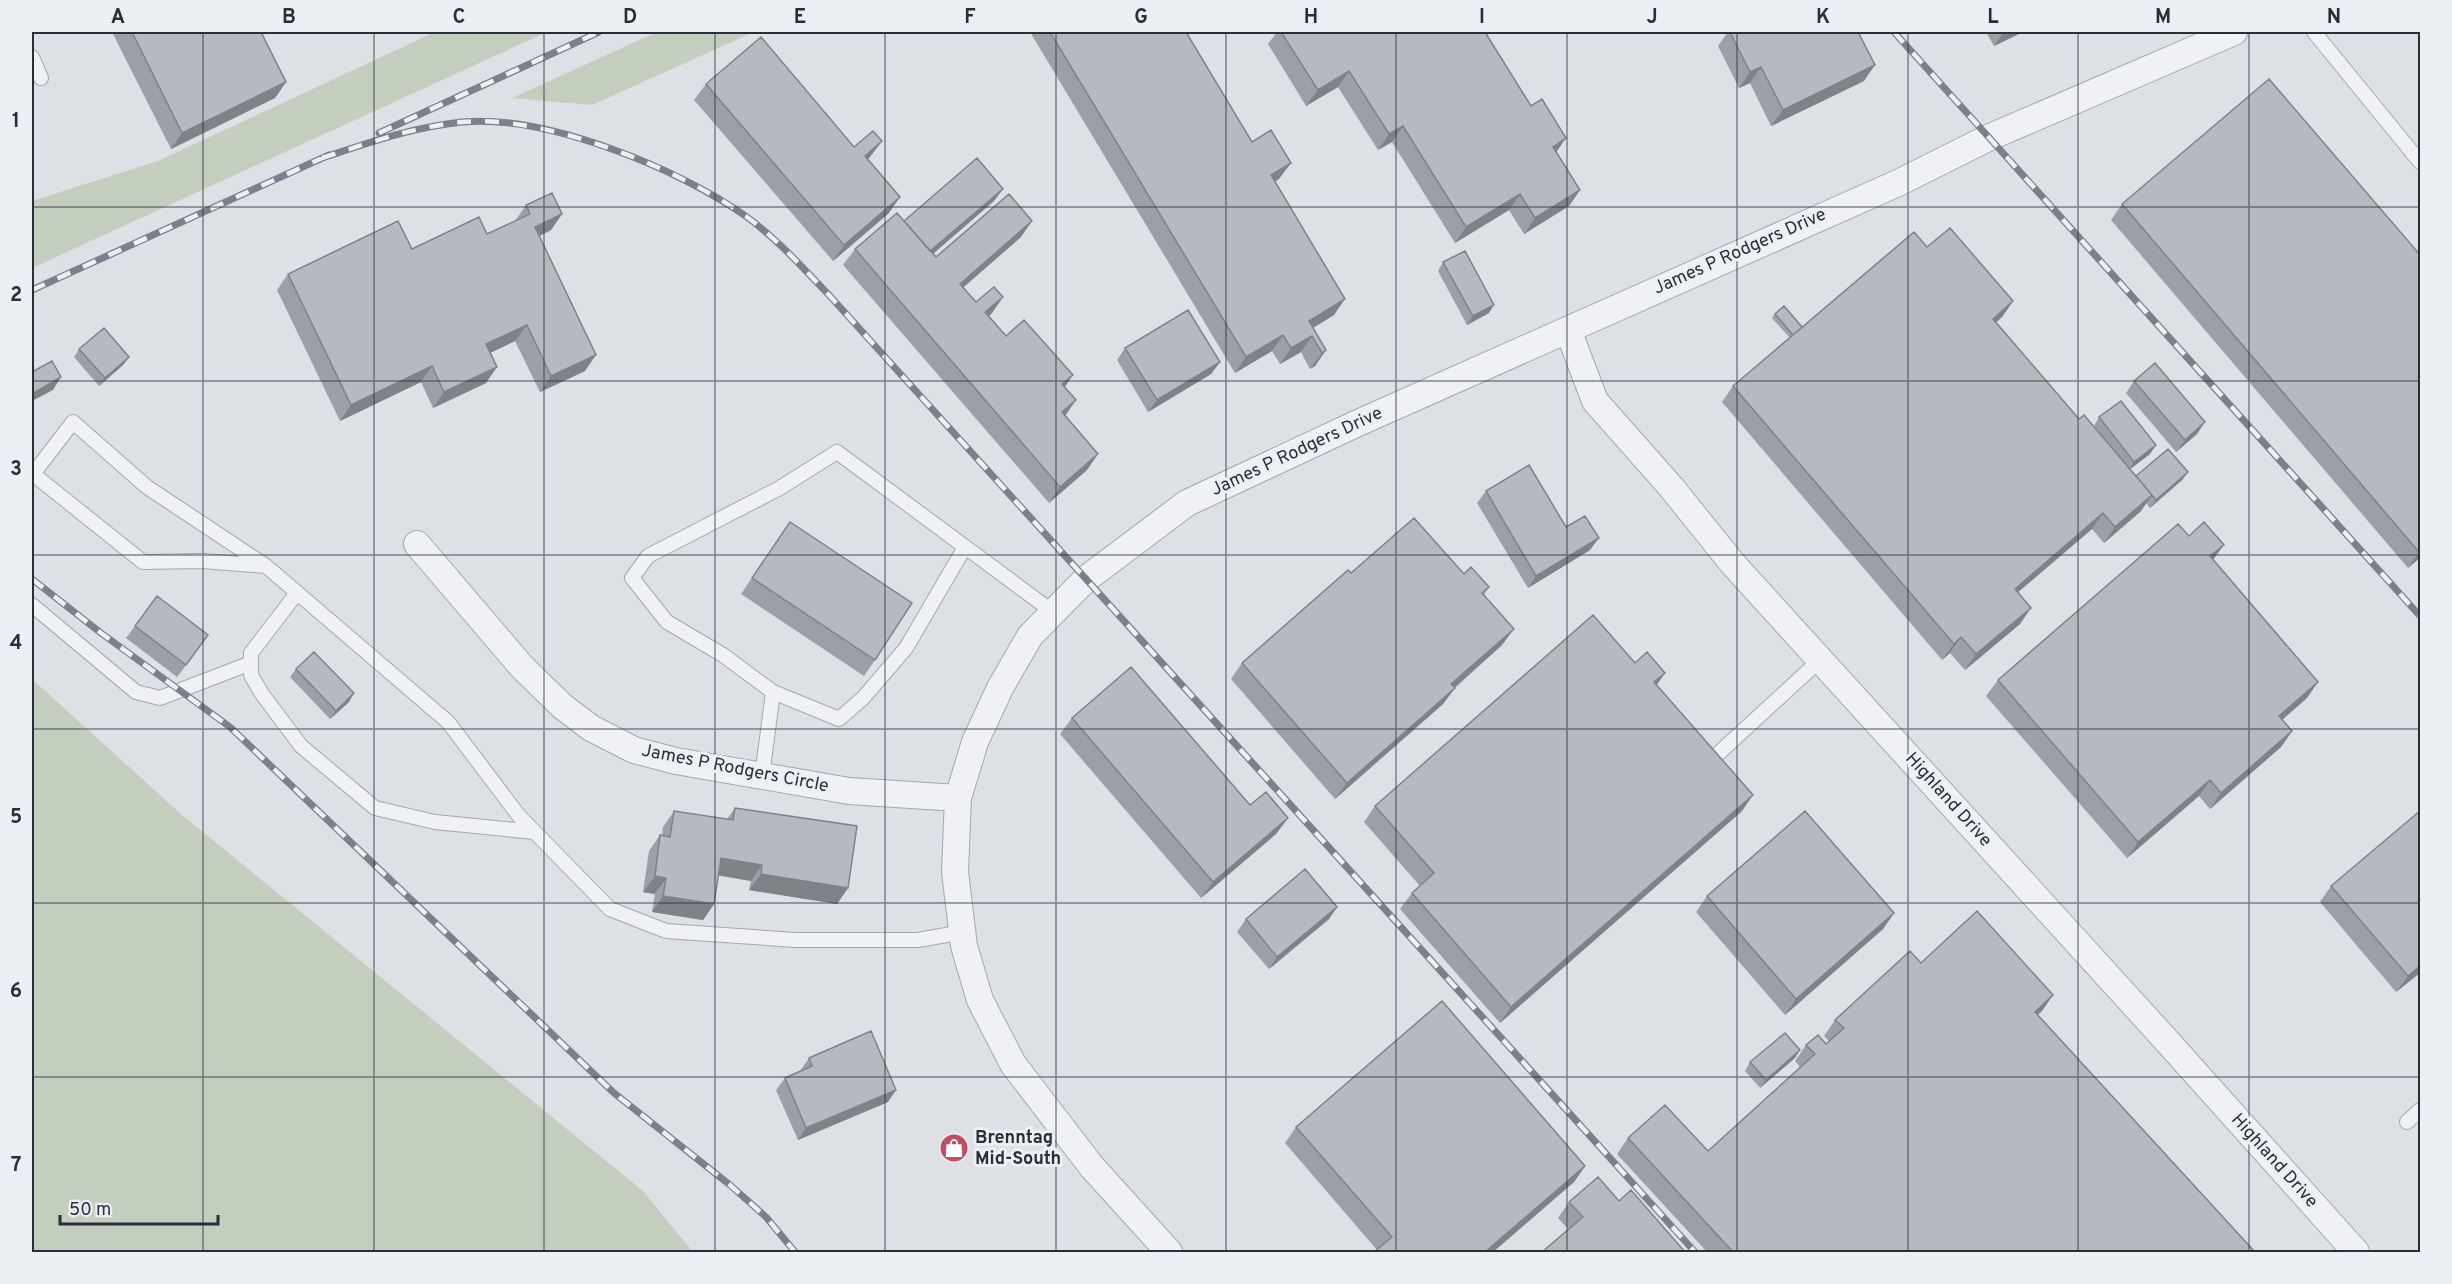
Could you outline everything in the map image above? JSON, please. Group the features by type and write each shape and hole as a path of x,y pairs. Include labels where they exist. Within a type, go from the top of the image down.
{"street":[{"name":"James P Rodgers Drive","path":"1169,1252 1092,1167 1012,1064 980,1000 963,932 955,872 958,798 975,742 1000,688 1030,636 1086,579 1187,503 1358,423 1898,183 1988,138 2234,32"},
{"name":"Highland Drive","path":"1568,330 1595,401 1671,487 1732,564 2356,1252"},
{"name":"James P Rodgers Circle","path":"417,544 522,667 562,706 591,728 645,753 676,761 849,791 958,798"}],"lane":[{"path":"2314,32 2421,162"},
{"path":"32,57 41,78"},
{"path":"266,566 202,561 143,562 33,474 73,422 147,487 266,566 448,722 519,816 610,909 666,931 795,940 918,940 963,932"},
{"path":"965,547 906,648 863,698 839,719 773,692 723,655 667,622 632,578 648,556 778,489 837,452 1053,612"},
{"path":"297,593 251,653 251,675 261,694 301,746 375,808 435,822 534,831"},
{"path":"32,605 136,693 160,698 251,663"},
{"path":"1720,752 1820,660"},
{"path":"762,776 773,692"},
{"path":"2407,1122 2421,1110"}],"green space":[{"path":"435,32 547,32 32,268 32,201 158,161"},
{"path":"657,32 754,32 592,105 512,98"},
{"path":"32,679 182,815 643,1191 693,1252 32,1252"}],"building":[{"path":"132,32 261,32 286,82 182,133"},
{"path":"1050,32 1186,32 1252,142 1271,130 1291,163 1271,175 1345,299 1309,321 1326,350 1322,353 1312,336 1291,348 1283,335 1246,357"},
{"path":"1281,32 1485,32 1531,106 1542,99 1566,138 1553,147 1580,190 1535,218 1520,194 1466,227 1403,126 1389,134 1349,71 1318,90"},
{"path":"1730,32 1858,32 1875,65 1783,110 1761,67 1750,72"},
{"path":"761,37 854,147 873,131 882,141 865,156 900,197 844,245 706,84"},
{"path":"2269,79 2421,256 2421,551 2419,552 2122,204"},
{"path":"977,158 1003,189 930,251 904,221"},
{"path":"552,193 562,214 535,227 596,355 551,376 527,325 486,344 497,367 444,392 432,366 351,405 288,274 398,221 412,249 479,217 487,234 530,214 526,205"},
{"path":"1009,194 1032,221 960,284 976,302 994,287 1003,297 985,312 1006,336 1024,320 1073,375 1062,384 1076,400 1062,412 1098,454 1060,487 855,249 897,213 936,257"},
{"path":"1950,228 2013,301 1993,319 2079,419 2084,415 2152,495 2115,527 2103,513 2015,589 2031,608 1976,654 1961,637 1954,644 1733,386 1914,232 1927,247"},
{"path":"1465,251 1494,305 1473,316 1443,262"},
{"path":"1784,306 1802,327 1793,335 1775,314"},
{"path":"1188,310 1220,362 1157,400 1125,348"},
{"path":"104,328 129,357 105,378 79,349"},
{"path":"52,361 61,377 32,394 32,372"},
{"path":"2155,363 2205,422 2185,440 2134,381"},
{"path":"2121,401 2156,445 2134,462 2099,417"},
{"path":"2168,449 2188,472 2156,500 2136,476"},
{"path":"1529,465 1566,527 1585,516 1599,538 1536,576 1486,491"},
{"path":"1414,518 1464,574 1471,567 1489,587 1482,593 1514,629 1451,684 1455,688 1347,783 1242,663 1348,570 1351,573"},
{"path":"790,522 912,603 875,660 752,578"},
{"path":"2204,522 2224,545 2210,556 2318,682 2279,716 2292,731 2221,793 2210,780 2138,842 1998,680 2178,524 2189,536"},
{"path":"157,596 208,635 186,665 135,626"},
{"path":"1593,615 1635,663 1647,652 1665,673 1654,682 1753,795 1511,1007 1412,893 1434,873 1375,806"},
{"path":"314,652 354,693 336,711 296,669"},
{"path":"1131,667 1250,805 1266,792 1288,818 1213,882 1072,718"},
{"path":"735,808 857,826 848,888 761,874 762,865 721,858 714,904 663,896 666,878 655,876 660,835 670,837 674,811 733,820"},
{"path":"2421,810 2421,965 2408,976 2331,886"},
{"path":"1805,811 1894,913 1796,999 1707,896"},
{"path":"1305,869 1337,907 1277,957 1246,919"},
{"path":"1977,911 2053,995 2035,1012 2255,1252 1733,1252 1628,1138 1665,1105 1708,1151 1815,1054 1806,1045 1818,1035 1826,1044 1844,1028 1835,1020 1910,951 1921,963"},
{"path":"1442,1001 1585,1166 1485,1252 1374,1252 1392,1237 1296,1127"},
{"path":"871,1031 896,1090 806,1128 785,1078 812,1066 809,1058"},
{"path":"1785,1033 1800,1050 1766,1080 1750,1062"},
{"path":"1598,1177 1619,1201 1631,1190 1685,1252 1542,1252 1583,1217 1569,1202"}],"railway":[{"path":"379,133 599,32"},
{"path":"1894,32 2420,616"},
{"path":"322,158 391,136 444,124 495,122 532,127 610,148 649,164 686,181 747,217 790,254 829,295 1695,1252"},
{"path":"32,290 329,155"},
{"path":"32,579 101,633 230,727 614,1093 730,1185 766,1217 795,1252"}],"place":[{"name":"Brenntag Mid-South","path":"954,1148"}]}
